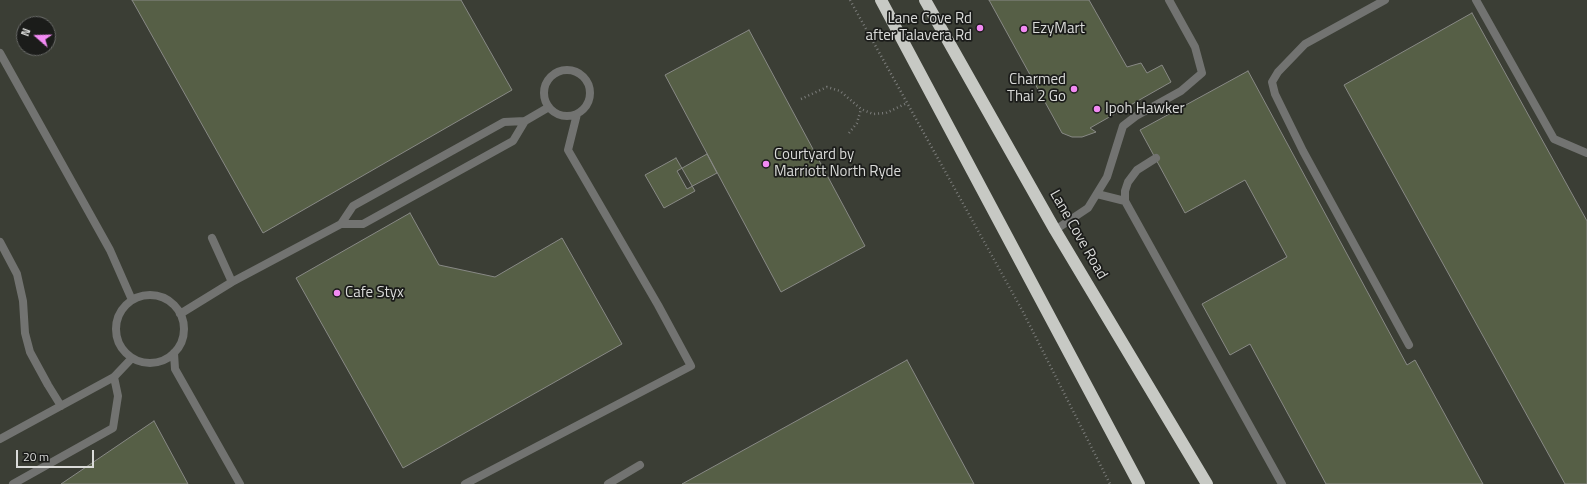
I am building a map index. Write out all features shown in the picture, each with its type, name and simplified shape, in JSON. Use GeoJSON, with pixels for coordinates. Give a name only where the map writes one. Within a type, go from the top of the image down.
{"type":"FeatureCollection","features":[{"type":"Feature","properties":{"kind":"highway"},"geometry":{"type":"LineString","coordinates":[[881,0],[1139,484]]}},
{"type":"Feature","properties":{"kind":"highway","name":"Lane Cove Road"},"geometry":{"type":"LineString","coordinates":[[925,0],[1055,230],[1207,484]]}},
{"type":"Feature","properties":{"kind":"street"},"geometry":{"type":"LineString","coordinates":[[1055,230],[1088,208],[1107,177],[1123,126],[1136,116],[1181,91],[1202,73],[1195,47],[1169,0]]}},
{"type":"Feature","properties":{"kind":"street"},"geometry":{"type":"LineString","coordinates":[[1385,0],[1305,44],[1278,72],[1272,82],[1275,94],[1303,151],[1409,345]]}},
{"type":"Feature","properties":{"kind":"street"},"geometry":{"type":"LineString","coordinates":[[1476,0],[1554,139],[1587,153]]}},
{"type":"Feature","properties":{"kind":"street"},"geometry":{"type":"LineString","coordinates":[[0,53],[110,250],[132,300]]}},
{"type":"Feature","properties":{"kind":"street"},"geometry":{"type":"LineString","coordinates":[[466,484],[691,366],[658,305],[568,150],[577,114],[588,103],[590,88],[583,76],[575,71],[561,70],[548,80],[544,95],[549,107],[555,112],[565,116],[577,114]]}},
{"type":"Feature","properties":{"kind":"street"},"geometry":{"type":"LineString","coordinates":[[341,224],[353,206],[360,202],[504,122],[525,121],[549,107]]}},
{"type":"Feature","properties":{"kind":"street"},"geometry":{"type":"LineString","coordinates":[[180,314],[232,282],[341,224],[363,224],[513,141],[525,121]]}},
{"type":"Feature","properties":{"kind":"street"},"geometry":{"type":"LineString","coordinates":[[1156,158],[1137,170],[1128,182],[1125,191],[1126,200],[1282,484]]}},
{"type":"Feature","properties":{"kind":"street"},"geometry":{"type":"LineString","coordinates":[[1097,194],[1126,200]]}},
{"type":"Feature","properties":{"kind":"street"},"geometry":{"type":"LineString","coordinates":[[212,238],[232,282]]}},
{"type":"Feature","properties":{"kind":"street"},"geometry":{"type":"LineString","coordinates":[[0,242],[17,274],[23,301],[25,333],[30,352],[61,406]]}},
{"type":"Feature","properties":{"kind":"street"},"geometry":{"type":"LineString","coordinates":[[154,295],[161,297],[172,304],[180,314],[184,325],[182,339],[174,353],[161,362],[147,363],[132,358],[121,348],[116,337],[118,317],[132,300],[142,296],[154,295]]}},
{"type":"Feature","properties":{"kind":"street"},"geometry":{"type":"LineString","coordinates":[[174,353],[175,369],[240,484]]}},
{"type":"Feature","properties":{"kind":"street"},"geometry":{"type":"LineString","coordinates":[[0,439],[114,377],[132,358]]}},
{"type":"Feature","properties":{"kind":"street"},"geometry":{"type":"LineString","coordinates":[[13,484],[113,428],[118,396],[114,377]]}},
{"type":"Feature","properties":{"kind":"street"},"geometry":{"type":"LineString","coordinates":[[608,484],[640,465]]}},
{"type":"Feature","properties":{"kind":"path"},"geometry":{"type":"LineString","coordinates":[[850,0],[1022,310],[1110,484]]}},
{"type":"Feature","properties":{"kind":"path"},"geometry":{"type":"LineString","coordinates":[[801,100],[827,87],[840,91],[861,109],[873,114],[886,113],[908,103]]}},
{"type":"Feature","properties":{"kind":"path"},"geometry":{"type":"LineString","coordinates":[[849,134],[857,123],[861,109]]}},
{"type":"Feature","properties":{"kind":"shaded area"},"geometry":{"type":"Polygon","coordinates":[[[0,0],[1587,0],[1587,484],[0,484],[0,0]]]}},
{"type":"Feature","properties":{"kind":"building"},"geometry":{"type":"Polygon","coordinates":[[[132,0],[461,0],[512,90],[263,233],[132,0]]]}},
{"type":"Feature","properties":{"kind":"building"},"geometry":{"type":"Polygon","coordinates":[[[989,0],[1089,0],[1127,67],[1141,63],[1147,73],[1162,65],[1171,82],[1090,128],[1096,132],[1082,137],[1072,137],[1062,133],[989,0]]]}},
{"type":"Feature","properties":{"kind":"building"},"geometry":{"type":"Polygon","coordinates":[[[1472,13],[1587,221],[1587,484],[1565,484],[1344,85],[1472,13]]]}},
{"type":"Feature","properties":{"kind":"building","name":"Courtyard by Marriott North Ryde"},"geometry":{"type":"Polygon","coordinates":[[[749,30],[865,246],[781,292],[665,75],[749,30]]]}},
{"type":"Feature","properties":{"kind":"building"},"geometry":{"type":"Polygon","coordinates":[[[1248,71],[1407,365],[1415,360],[1483,484],[1326,484],[1250,344],[1230,355],[1202,304],[1287,257],[1245,180],[1185,213],[1140,130],[1248,71]]]}},
{"type":"Feature","properties":{"kind":"building"},"geometry":{"type":"Polygon","coordinates":[[[707,154],[717,173],[687,189],[677,171],[707,154]]]}},
{"type":"Feature","properties":{"kind":"building"},"geometry":{"type":"Polygon","coordinates":[[[676,158],[695,191],[664,208],[645,175],[676,158]]]}},
{"type":"Feature","properties":{"kind":"building"},"geometry":{"type":"Polygon","coordinates":[[[410,213],[439,265],[495,277],[562,238],[622,344],[403,468],[296,278],[410,213]]]}},
{"type":"Feature","properties":{"kind":"building"},"geometry":{"type":"Polygon","coordinates":[[[907,360],[974,484],[682,484],[907,360]]]}},
{"type":"Feature","properties":{"kind":"building"},"geometry":{"type":"Polygon","coordinates":[[[154,421],[188,484],[61,484],[154,421]]]}},
{"type":"Feature","properties":{"kind":"place","name":"Lane Cove Rd after Talavera Rd"},"geometry":{"type":"Point","coordinates":[980,28]}},
{"type":"Feature","properties":{"kind":"place","name":"EzyMart"},"geometry":{"type":"Point","coordinates":[1024,29]}},
{"type":"Feature","properties":{"kind":"place","name":"Charmed Thai 2 Go"},"geometry":{"type":"Point","coordinates":[1074,89]}},
{"type":"Feature","properties":{"kind":"place","name":"Ipoh Hawker"},"geometry":{"type":"Point","coordinates":[1097,109]}},
{"type":"Feature","properties":{"kind":"place","name":"Courtyard by Marriott North Ryde"},"geometry":{"type":"Point","coordinates":[766,164]}},
{"type":"Feature","properties":{"kind":"place","name":"Cafe Styx"},"geometry":{"type":"Point","coordinates":[337,293]}}]}
